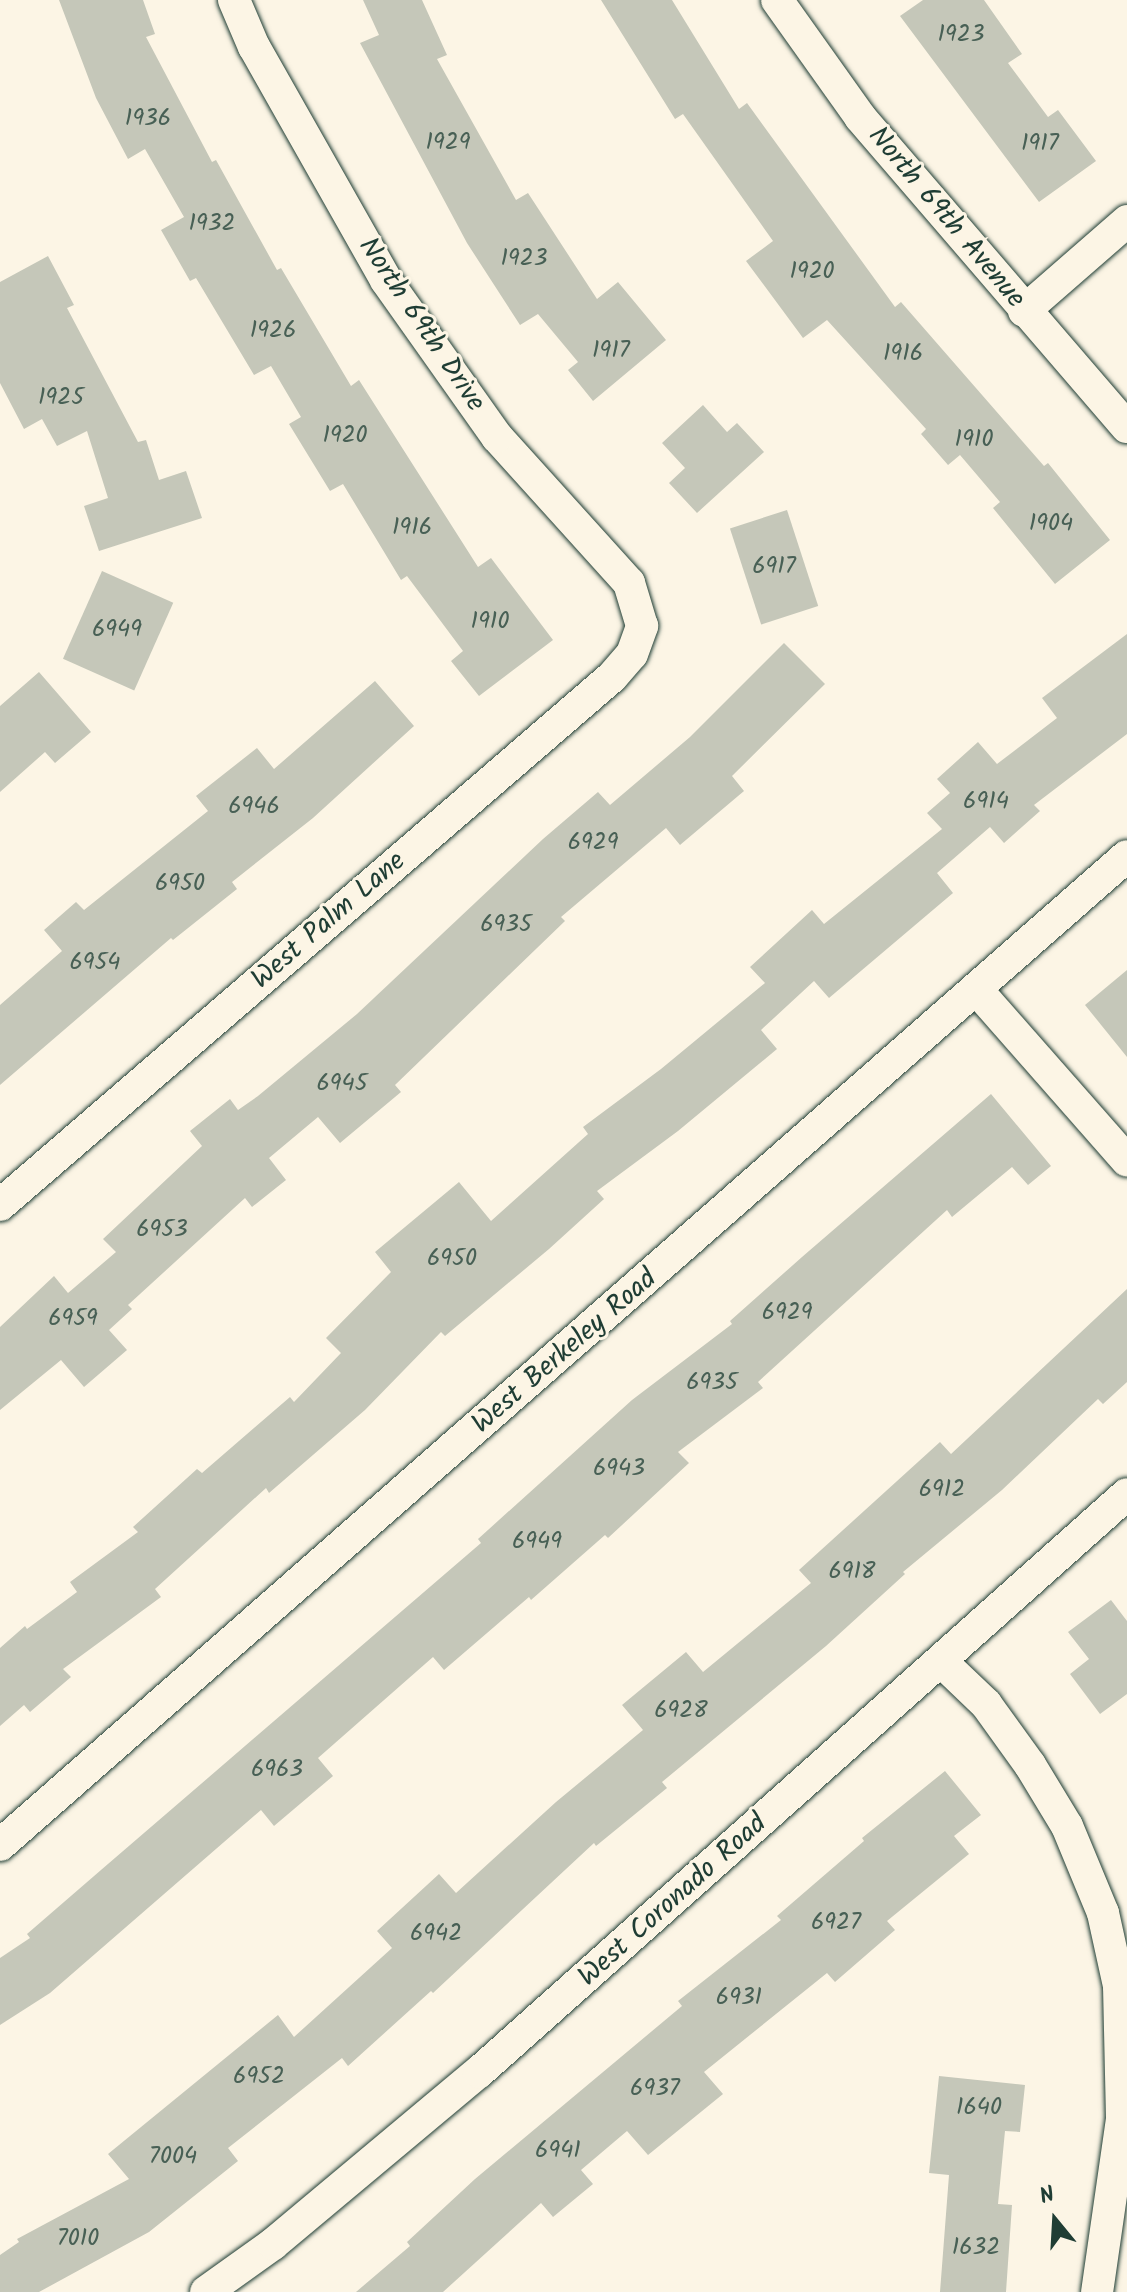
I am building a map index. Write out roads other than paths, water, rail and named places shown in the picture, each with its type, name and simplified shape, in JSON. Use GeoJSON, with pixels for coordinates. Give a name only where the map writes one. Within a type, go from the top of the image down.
{"type":"FeatureCollection","features":[{"type":"Feature","properties":{"kind":"street","name":"North 69th Drive"},"geometry":{"type":"LineString","coordinates":[[234,0],[254,47],[386,280],[497,437],[629,583],[642,626]]}},
{"type":"Feature","properties":{"kind":"street","name":"North 69th Avenue"},"geometry":{"type":"LineString","coordinates":[[777,0],[860,117],[1127,427]]}},
{"type":"Feature","properties":{"kind":"street"},"geometry":{"type":"LineString","coordinates":[[1024,311],[1127,221]]}},
{"type":"Feature","properties":{"kind":"street","name":"West Palm Lane"},"geometry":{"type":"LineString","coordinates":[[0,1205],[612,677],[632,654],[642,626]]}},
{"type":"Feature","properties":{"kind":"street","name":"West Berkeley Road"},"geometry":{"type":"LineString","coordinates":[[0,1845],[1127,856]]}},
{"type":"Feature","properties":{"kind":"street"},"geometry":{"type":"LineString","coordinates":[[977,990],[1127,1161]]}},
{"type":"Feature","properties":{"kind":"street","name":"West Coronado Road"},"geometry":{"type":"LineString","coordinates":[[206,2292],[273,2244],[479,2072],[1127,1494]]}},
{"type":"Feature","properties":{"kind":"street"},"geometry":{"type":"LineString","coordinates":[[942,1662],[986,1704],[1030,1765],[1067,1826],[1103,1913],[1119,1986],[1122,2119],[1097,2292]]}}]}
